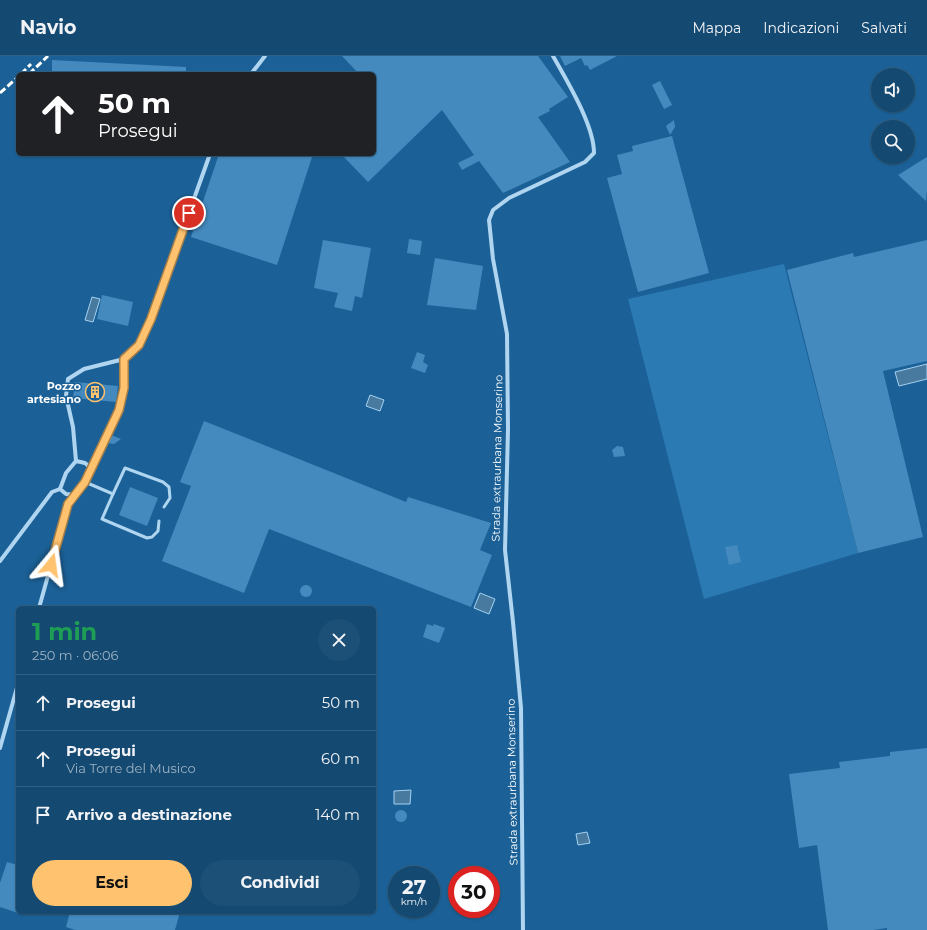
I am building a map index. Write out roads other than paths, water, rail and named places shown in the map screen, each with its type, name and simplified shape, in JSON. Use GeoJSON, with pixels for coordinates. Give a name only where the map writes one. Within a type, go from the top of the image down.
{"type":"FeatureCollection","features":[{"type":"Feature","properties":{"kind":"street"},"geometry":{"type":"LineString","coordinates":[[253,72],[265,56]]}},
{"type":"Feature","properties":{"kind":"street","name":"Strada extraurbana Monserino"},"geometry":{"type":"LineString","coordinates":[[522,930],[521,708],[513,622],[504,550],[508,429],[507,334],[493,259],[489,220],[493,210],[509,198],[585,162],[594,153],[594,145],[578,104],[554,56]]}},
{"type":"Feature","properties":{"kind":"street"},"geometry":{"type":"LineString","coordinates":[[0,561],[52,492],[60,489],[66,473],[76,461],[73,427],[66,396],[68,379],[84,369],[124,359],[139,345],[151,319],[209,156]]}},
{"type":"Feature","properties":{"kind":"street"},"geometry":{"type":"LineString","coordinates":[[40,606],[68,504],[74,494],[85,482],[119,410],[124,388],[124,359]]}},
{"type":"Feature","properties":{"kind":"street"},"geometry":{"type":"LineString","coordinates":[[76,461],[85,463],[91,468]]}},
{"type":"Feature","properties":{"kind":"street"},"geometry":{"type":"LineString","coordinates":[[60,489],[66,494],[74,494]]}},
{"type":"Feature","properties":{"kind":"street"},"geometry":{"type":"LineString","coordinates":[[0,748],[16,691]]}},
{"type":"Feature","properties":{"kind":"lane"},"geometry":{"type":"LineString","coordinates":[[159,521],[158,531],[152,537],[147,538],[102,519],[124,468],[163,482],[169,487],[170,498],[164,507]]}},
{"type":"Feature","properties":{"kind":"lane"},"geometry":{"type":"LineString","coordinates":[[85,482],[113,494]]}},
{"type":"Feature","properties":{"kind":"railway"},"geometry":{"type":"LineString","coordinates":[[31,72],[48,56]]}},
{"type":"Feature","properties":{"kind":"railway"},"geometry":{"type":"LineString","coordinates":[[23,72],[31,64]]}},
{"type":"Feature","properties":{"kind":"railway"},"geometry":{"type":"LineString","coordinates":[[0,93],[16,79]]}},
{"type":"Feature","properties":{"kind":"place","name":"Pozzo artesiano"},"geometry":{"type":"Point","coordinates":[95,392]}}]}
